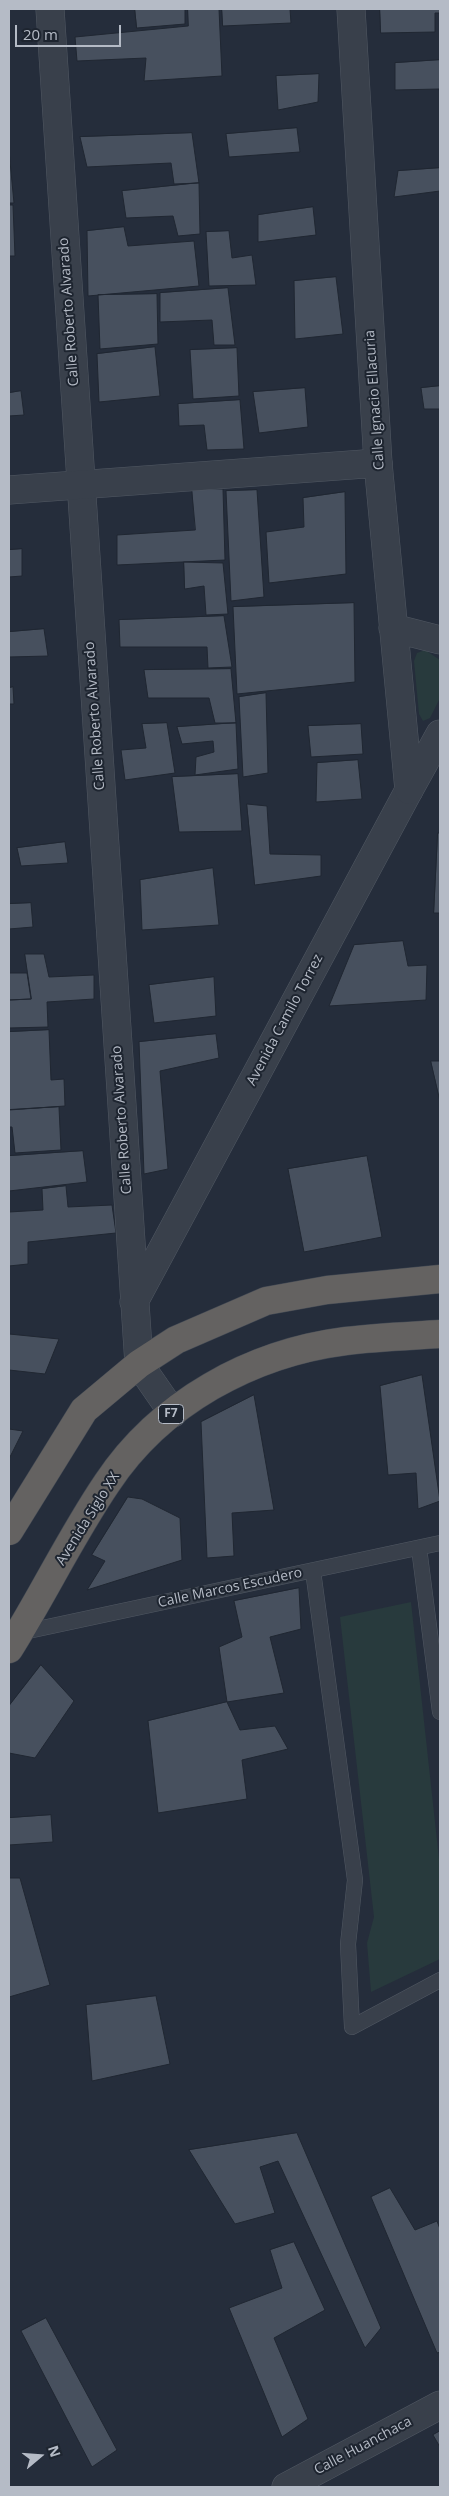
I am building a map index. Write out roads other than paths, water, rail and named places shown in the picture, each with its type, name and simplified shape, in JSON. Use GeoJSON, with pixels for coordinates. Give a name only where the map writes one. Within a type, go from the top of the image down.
{"type":"FeatureCollection","features":[{"type":"Feature","properties":{"kind":"highway"},"geometry":{"type":"LineString","coordinates":[[9,1531],[84,1410],[139,1364],[176,1340],[266,1301],[327,1290],[440,1279]]}},
{"type":"Feature","properties":{"kind":"highway","name":"Avenida Siglo XX"},"geometry":{"type":"LineString","coordinates":[[14,1641],[107,1482],[154,1427],[214,1382],[272,1357],[345,1341],[440,1334]]}},
{"type":"Feature","properties":{"kind":"street","name":"Calle Roberto Alvarado"},"geometry":{"type":"LineString","coordinates":[[50,9],[139,1364]]}},
{"type":"Feature","properties":{"kind":"street","name":"Calle Ignacio Ellacuria"},"geometry":{"type":"LineString","coordinates":[[351,9],[378,463],[409,790]]}},
{"type":"Feature","properties":{"kind":"street"},"geometry":{"type":"LineString","coordinates":[[9,490],[378,463]]}},
{"type":"Feature","properties":{"kind":"street"},"geometry":{"type":"LineString","coordinates":[[393,628],[440,640]]}},
{"type":"Feature","properties":{"kind":"street","name":"Avenida Camilo Torrez"},"geometry":{"type":"LineString","coordinates":[[134,1302],[409,790],[439,740]]}},
{"type":"Feature","properties":{"kind":"street"},"geometry":{"type":"LineString","coordinates":[[139,1364],[173,1413]]}},
{"type":"Feature","properties":{"kind":"street","name":"Calle Huanchaca"},"geometry":{"type":"LineString","coordinates":[[286,2487],[440,2405]]}},
{"type":"Feature","properties":{"kind":"lane","name":"Calle Marcos Escudero"},"geometry":{"type":"LineString","coordinates":[[14,1641],[440,1543]]}},
{"type":"Feature","properties":{"kind":"lane"},"geometry":{"type":"LineString","coordinates":[[419,1548],[440,1712]]}},
{"type":"Feature","properties":{"kind":"lane"},"geometry":{"type":"LineString","coordinates":[[312,1571],[354,1880],[348,1944],[352,2027],[440,1980]]}}]}
